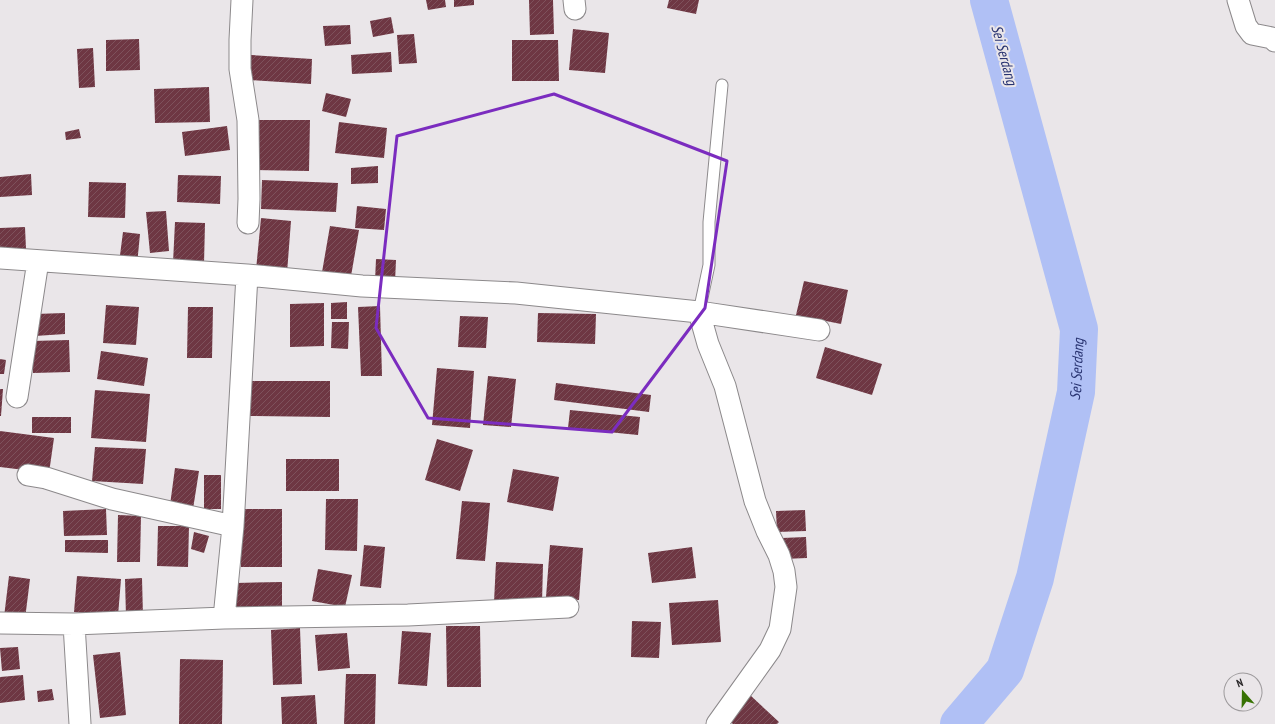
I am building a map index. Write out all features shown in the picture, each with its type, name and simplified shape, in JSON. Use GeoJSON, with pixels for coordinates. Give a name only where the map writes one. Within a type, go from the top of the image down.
{"type":"FeatureCollection","features":[{"type":"Feature","properties":{"kind":"street"},"geometry":{"type":"LineString","coordinates":[[242,0],[240,69],[248,120],[248,223]]}},
{"type":"Feature","properties":{"kind":"street"},"geometry":{"type":"LineString","coordinates":[[1238,0],[1246,26],[1252,34],[1272,38],[1275,41]]}},
{"type":"Feature","properties":{"kind":"street"},"geometry":{"type":"LineString","coordinates":[[0,258],[247,275],[362,286],[516,293],[699,312],[819,330]]}},
{"type":"Feature","properties":{"kind":"street"},"geometry":{"type":"LineString","coordinates":[[17,397],[38,261]]}},
{"type":"Feature","properties":{"kind":"street"},"geometry":{"type":"LineString","coordinates":[[224,618],[233,526],[247,275]]}},
{"type":"Feature","properties":{"kind":"street"},"geometry":{"type":"LineString","coordinates":[[699,312],[708,344],[725,386],[755,501],[767,531],[779,555],[784,571],[786,587],[780,629],[770,650],[717,724]]}},
{"type":"Feature","properties":{"kind":"street"},"geometry":{"type":"LineString","coordinates":[[28,475],[46,478],[112,499],[233,526]]}},
{"type":"Feature","properties":{"kind":"street"},"geometry":{"type":"LineString","coordinates":[[0,623],[74,624],[224,618],[408,615],[568,607]]}},
{"type":"Feature","properties":{"kind":"street"},"geometry":{"type":"LineString","coordinates":[[74,624],[80,724]]}},
{"type":"Feature","properties":{"kind":"lane"},"geometry":{"type":"LineString","coordinates":[[699,312],[709,265],[709,222],[722,84]]}},
{"type":"Feature","properties":{"kind":"highlighted area"},"geometry":{"type":"Polygon","coordinates":[[[554,94],[727,161],[705,308],[612,432],[428,418],[376,328],[397,136],[554,94]]]}},
{"type":"Feature","properties":{"kind":"building"},"geometry":{"type":"Polygon","coordinates":[[[426,0],[445,0],[446,7],[428,10],[426,0]]]}},
{"type":"Feature","properties":{"kind":"building"},"geometry":{"type":"Polygon","coordinates":[[[454,0],[474,0],[474,5],[454,7],[454,0]]]}},
{"type":"Feature","properties":{"kind":"building"},"geometry":{"type":"Polygon","coordinates":[[[529,0],[553,0],[554,34],[530,35],[529,0]]]}},
{"type":"Feature","properties":{"kind":"building"},"geometry":{"type":"Polygon","coordinates":[[[669,0],[699,0],[696,14],[667,8],[669,0]]]}},
{"type":"Feature","properties":{"kind":"building"},"geometry":{"type":"Polygon","coordinates":[[[391,17],[394,33],[373,37],[370,21],[391,17]]]}},
{"type":"Feature","properties":{"kind":"building"},"geometry":{"type":"Polygon","coordinates":[[[350,25],[351,44],[325,46],[323,26],[350,25]]]}},
{"type":"Feature","properties":{"kind":"building"},"geometry":{"type":"Polygon","coordinates":[[[573,29],[609,33],[605,73],[569,70],[573,29]]]}},
{"type":"Feature","properties":{"kind":"building"},"geometry":{"type":"Polygon","coordinates":[[[414,34],[417,63],[399,64],[397,35],[414,34]]]}},
{"type":"Feature","properties":{"kind":"building"},"geometry":{"type":"Polygon","coordinates":[[[139,39],[140,70],[106,71],[106,40],[139,39]]]}},
{"type":"Feature","properties":{"kind":"building"},"geometry":{"type":"Polygon","coordinates":[[[512,40],[558,40],[559,81],[512,81],[512,40]]]}},
{"type":"Feature","properties":{"kind":"building"},"geometry":{"type":"Polygon","coordinates":[[[93,48],[95,87],[79,88],[77,49],[93,48]]]}},
{"type":"Feature","properties":{"kind":"building"},"geometry":{"type":"Polygon","coordinates":[[[391,52],[392,72],[352,74],[351,55],[391,52]]]}},
{"type":"Feature","properties":{"kind":"building"},"geometry":{"type":"Polygon","coordinates":[[[251,55],[312,59],[311,84],[249,80],[251,55]]]}},
{"type":"Feature","properties":{"kind":"building"},"geometry":{"type":"Polygon","coordinates":[[[209,87],[210,122],[155,123],[154,89],[209,87]]]}},
{"type":"Feature","properties":{"kind":"building"},"geometry":{"type":"Polygon","coordinates":[[[326,93],[351,99],[346,117],[322,111],[326,93]]]}},
{"type":"Feature","properties":{"kind":"building"},"geometry":{"type":"Polygon","coordinates":[[[254,120],[310,120],[309,171],[253,170],[254,120]]]}},
{"type":"Feature","properties":{"kind":"building"},"geometry":{"type":"Polygon","coordinates":[[[339,122],[387,128],[384,158],[335,153],[339,122]]]}},
{"type":"Feature","properties":{"kind":"building"},"geometry":{"type":"Polygon","coordinates":[[[227,126],[230,150],[185,156],[182,132],[227,126]]]}},
{"type":"Feature","properties":{"kind":"building"},"geometry":{"type":"Polygon","coordinates":[[[79,129],[81,138],[66,140],[65,132],[79,129]]]}},
{"type":"Feature","properties":{"kind":"building"},"geometry":{"type":"Polygon","coordinates":[[[378,166],[378,183],[351,184],[351,168],[378,166]]]}},
{"type":"Feature","properties":{"kind":"building"},"geometry":{"type":"Polygon","coordinates":[[[31,174],[32,195],[0,197],[0,177],[31,174]]]}},
{"type":"Feature","properties":{"kind":"building"},"geometry":{"type":"Polygon","coordinates":[[[178,175],[221,176],[220,204],[177,202],[178,175]]]}},
{"type":"Feature","properties":{"kind":"building"},"geometry":{"type":"Polygon","coordinates":[[[262,180],[338,183],[336,212],[261,209],[262,180]]]}},
{"type":"Feature","properties":{"kind":"building"},"geometry":{"type":"Polygon","coordinates":[[[89,182],[126,183],[125,218],[88,217],[89,182]]]}},
{"type":"Feature","properties":{"kind":"building"},"geometry":{"type":"Polygon","coordinates":[[[357,206],[386,209],[384,230],[355,228],[357,206]]]}},
{"type":"Feature","properties":{"kind":"building"},"geometry":{"type":"Polygon","coordinates":[[[166,211],[169,251],[150,253],[146,212],[166,211]]]}},
{"type":"Feature","properties":{"kind":"building"},"geometry":{"type":"Polygon","coordinates":[[[261,218],[291,221],[287,273],[256,270],[261,218]]]}},
{"type":"Feature","properties":{"kind":"building"},"geometry":{"type":"Polygon","coordinates":[[[175,222],[205,223],[204,264],[173,263],[175,222]]]}},
{"type":"Feature","properties":{"kind":"building"},"geometry":{"type":"Polygon","coordinates":[[[330,226],[359,230],[350,282],[321,278],[330,226]]]}},
{"type":"Feature","properties":{"kind":"building"},"geometry":{"type":"Polygon","coordinates":[[[25,227],[26,249],[0,250],[0,228],[25,227]]]}},
{"type":"Feature","properties":{"kind":"building"},"geometry":{"type":"Polygon","coordinates":[[[123,232],[140,234],[137,265],[119,263],[123,232]]]}},
{"type":"Feature","properties":{"kind":"building"},"geometry":{"type":"Polygon","coordinates":[[[376,259],[396,260],[395,282],[375,281],[376,259]]]}},
{"type":"Feature","properties":{"kind":"building"},"geometry":{"type":"Polygon","coordinates":[[[804,281],[848,290],[841,324],[796,315],[804,281]]]}},
{"type":"Feature","properties":{"kind":"building"},"geometry":{"type":"Polygon","coordinates":[[[347,302],[347,319],[331,319],[331,303],[347,302]]]}},
{"type":"Feature","properties":{"kind":"building"},"geometry":{"type":"Polygon","coordinates":[[[324,303],[324,346],[290,347],[290,304],[324,303]]]}},
{"type":"Feature","properties":{"kind":"building"},"geometry":{"type":"Polygon","coordinates":[[[106,305],[139,307],[136,345],[103,343],[106,305]]]}},
{"type":"Feature","properties":{"kind":"building"},"geometry":{"type":"Polygon","coordinates":[[[380,306],[382,376],[361,376],[358,307],[380,306]]]}},
{"type":"Feature","properties":{"kind":"building"},"geometry":{"type":"Polygon","coordinates":[[[188,307],[213,307],[212,358],[187,358],[188,307]]]}},
{"type":"Feature","properties":{"kind":"building"},"geometry":{"type":"Polygon","coordinates":[[[65,313],[65,334],[35,336],[35,314],[65,313]]]}},
{"type":"Feature","properties":{"kind":"building"},"geometry":{"type":"Polygon","coordinates":[[[538,313],[596,314],[595,344],[537,342],[538,313]]]}},
{"type":"Feature","properties":{"kind":"building"},"geometry":{"type":"Polygon","coordinates":[[[460,316],[488,317],[486,348],[458,347],[460,316]]]}},
{"type":"Feature","properties":{"kind":"building"},"geometry":{"type":"Polygon","coordinates":[[[332,322],[349,322],[348,349],[331,348],[332,322]]]}},
{"type":"Feature","properties":{"kind":"building"},"geometry":{"type":"Polygon","coordinates":[[[69,340],[70,372],[33,373],[32,341],[69,340]]]}},
{"type":"Feature","properties":{"kind":"building"},"geometry":{"type":"Polygon","coordinates":[[[825,347],[882,364],[872,395],[816,378],[825,347]]]}},
{"type":"Feature","properties":{"kind":"building"},"geometry":{"type":"Polygon","coordinates":[[[101,351],[148,358],[144,386],[97,379],[101,351]]]}},
{"type":"Feature","properties":{"kind":"building"},"geometry":{"type":"Polygon","coordinates":[[[0,359],[6,360],[4,374],[0,374],[0,359]]]}},
{"type":"Feature","properties":{"kind":"building"},"geometry":{"type":"Polygon","coordinates":[[[437,368],[474,371],[470,428],[432,425],[437,368]]]}},
{"type":"Feature","properties":{"kind":"building"},"geometry":{"type":"Polygon","coordinates":[[[488,376],[516,379],[511,427],[483,425],[488,376]]]}},
{"type":"Feature","properties":{"kind":"building"},"geometry":{"type":"Polygon","coordinates":[[[250,381],[330,381],[330,417],[250,416],[250,381]]]}},
{"type":"Feature","properties":{"kind":"building"},"geometry":{"type":"Polygon","coordinates":[[[556,383],[651,395],[649,412],[554,400],[556,383]]]}},
{"type":"Feature","properties":{"kind":"building"},"geometry":{"type":"Polygon","coordinates":[[[0,389],[3,389],[1,416],[0,416],[0,389]]]}},
{"type":"Feature","properties":{"kind":"building"},"geometry":{"type":"Polygon","coordinates":[[[95,390],[150,394],[146,442],[91,438],[95,390]]]}},
{"type":"Feature","properties":{"kind":"building"},"geometry":{"type":"Polygon","coordinates":[[[570,410],[640,417],[638,435],[568,428],[570,410]]]}},
{"type":"Feature","properties":{"kind":"building"},"geometry":{"type":"Polygon","coordinates":[[[32,417],[71,417],[71,433],[32,433],[32,417]]]}},
{"type":"Feature","properties":{"kind":"building"},"geometry":{"type":"Polygon","coordinates":[[[0,431],[54,438],[49,473],[0,467],[0,431]]]}},
{"type":"Feature","properties":{"kind":"building"},"geometry":{"type":"Polygon","coordinates":[[[437,439],[473,450],[460,491],[425,480],[437,439]]]}},
{"type":"Feature","properties":{"kind":"building"},"geometry":{"type":"Polygon","coordinates":[[[95,447],[146,449],[143,484],[92,481],[95,447]]]}},
{"type":"Feature","properties":{"kind":"building"},"geometry":{"type":"Polygon","coordinates":[[[286,459],[339,459],[339,491],[286,491],[286,459]]]}},
{"type":"Feature","properties":{"kind":"building"},"geometry":{"type":"Polygon","coordinates":[[[175,468],[199,471],[193,509],[170,505],[175,468]]]}},
{"type":"Feature","properties":{"kind":"building"},"geometry":{"type":"Polygon","coordinates":[[[513,469],[559,477],[553,511],[507,502],[513,469]]]}},
{"type":"Feature","properties":{"kind":"building"},"geometry":{"type":"Polygon","coordinates":[[[204,475],[221,475],[221,509],[204,509],[204,475]]]}},
{"type":"Feature","properties":{"kind":"building"},"geometry":{"type":"Polygon","coordinates":[[[326,499],[358,499],[357,551],[325,550],[326,499]]]}},
{"type":"Feature","properties":{"kind":"building"},"geometry":{"type":"Polygon","coordinates":[[[462,501],[490,503],[485,561],[456,559],[462,501]]]}},
{"type":"Feature","properties":{"kind":"building"},"geometry":{"type":"Polygon","coordinates":[[[106,509],[107,535],[64,536],[63,511],[106,509]]]}},
{"type":"Feature","properties":{"kind":"building"},"geometry":{"type":"Polygon","coordinates":[[[241,509],[282,509],[282,567],[241,567],[241,509]]]}},
{"type":"Feature","properties":{"kind":"building"},"geometry":{"type":"Polygon","coordinates":[[[805,510],[806,531],[777,532],[776,511],[805,510]]]}},
{"type":"Feature","properties":{"kind":"building"},"geometry":{"type":"Polygon","coordinates":[[[118,515],[141,516],[140,562],[117,562],[118,515]]]}},
{"type":"Feature","properties":{"kind":"building"},"geometry":{"type":"Polygon","coordinates":[[[158,526],[189,526],[188,567],[157,566],[158,526]]]}},
{"type":"Feature","properties":{"kind":"building"},"geometry":{"type":"Polygon","coordinates":[[[194,532],[209,536],[204,553],[191,549],[194,532]]]}},
{"type":"Feature","properties":{"kind":"building"},"geometry":{"type":"Polygon","coordinates":[[[806,537],[807,558],[783,559],[782,538],[806,537]]]}},
{"type":"Feature","properties":{"kind":"building"},"geometry":{"type":"Polygon","coordinates":[[[65,540],[108,540],[108,553],[65,552],[65,540]]]}},
{"type":"Feature","properties":{"kind":"building"},"geometry":{"type":"Polygon","coordinates":[[[364,545],[385,547],[381,588],[360,586],[364,545]]]}},
{"type":"Feature","properties":{"kind":"building"},"geometry":{"type":"Polygon","coordinates":[[[550,545],[583,548],[579,600],[546,597],[550,545]]]}},
{"type":"Feature","properties":{"kind":"building"},"geometry":{"type":"Polygon","coordinates":[[[692,547],[696,578],[652,583],[648,553],[692,547]]]}},
{"type":"Feature","properties":{"kind":"building"},"geometry":{"type":"Polygon","coordinates":[[[496,562],[543,564],[542,603],[494,602],[496,562]]]}},
{"type":"Feature","properties":{"kind":"building"},"geometry":{"type":"Polygon","coordinates":[[[318,569],[352,575],[345,607],[312,601],[318,569]]]}},
{"type":"Feature","properties":{"kind":"building"},"geometry":{"type":"Polygon","coordinates":[[[9,576],[30,579],[25,619],[4,617],[9,576]]]}},
{"type":"Feature","properties":{"kind":"building"},"geometry":{"type":"Polygon","coordinates":[[[77,576],[121,579],[118,616],[74,612],[77,576]]]}},
{"type":"Feature","properties":{"kind":"building"},"geometry":{"type":"Polygon","coordinates":[[[142,578],[143,616],[126,617],[125,579],[142,578]]]}},
{"type":"Feature","properties":{"kind":"building"},"geometry":{"type":"Polygon","coordinates":[[[282,582],[282,609],[235,610],[235,583],[282,582]]]}},
{"type":"Feature","properties":{"kind":"building"},"geometry":{"type":"Polygon","coordinates":[[[718,600],[721,642],[672,645],[669,603],[718,600]]]}},
{"type":"Feature","properties":{"kind":"building"},"geometry":{"type":"Polygon","coordinates":[[[632,621],[661,622],[659,658],[631,657],[632,621]]]}},
{"type":"Feature","properties":{"kind":"building"},"geometry":{"type":"Polygon","coordinates":[[[446,626],[480,626],[481,687],[447,687],[446,626]]]}},
{"type":"Feature","properties":{"kind":"building"},"geometry":{"type":"Polygon","coordinates":[[[300,628],[302,684],[273,685],[271,630],[300,628]]]}},
{"type":"Feature","properties":{"kind":"building"},"geometry":{"type":"Polygon","coordinates":[[[402,631],[431,633],[427,686],[398,684],[402,631]]]}},
{"type":"Feature","properties":{"kind":"building"},"geometry":{"type":"Polygon","coordinates":[[[347,633],[350,668],[318,671],[315,635],[347,633]]]}},
{"type":"Feature","properties":{"kind":"building"},"geometry":{"type":"Polygon","coordinates":[[[18,647],[20,669],[2,671],[0,648],[18,647]]]}},
{"type":"Feature","properties":{"kind":"building"},"geometry":{"type":"Polygon","coordinates":[[[120,652],[126,715],[100,718],[93,655],[120,652]]]}},
{"type":"Feature","properties":{"kind":"building"},"geometry":{"type":"Polygon","coordinates":[[[180,659],[223,660],[222,724],[179,724],[180,659]]]}},
{"type":"Feature","properties":{"kind":"building"},"geometry":{"type":"Polygon","coordinates":[[[346,674],[376,674],[375,724],[344,724],[346,674]]]}},
{"type":"Feature","properties":{"kind":"building"},"geometry":{"type":"Polygon","coordinates":[[[23,675],[25,700],[0,703],[0,677],[23,675]]]}},
{"type":"Feature","properties":{"kind":"building"},"geometry":{"type":"Polygon","coordinates":[[[52,689],[54,700],[38,702],[37,691],[52,689]]]}},
{"type":"Feature","properties":{"kind":"building"},"geometry":{"type":"Polygon","coordinates":[[[315,695],[317,724],[282,724],[281,697],[315,695]]]}},
{"type":"Feature","properties":{"kind":"building"},"geometry":{"type":"Polygon","coordinates":[[[750,695],[779,722],[777,724],[733,724],[727,719],[750,695]]]}},
{"type":"Feature","properties":{"kind":"waterway","name":"Sei Serdang"},"geometry":{"type":"LineString","coordinates":[[959,724],[1005,670],[1035,578],[1076,392],[1079,329],[989,0]]}}]}
